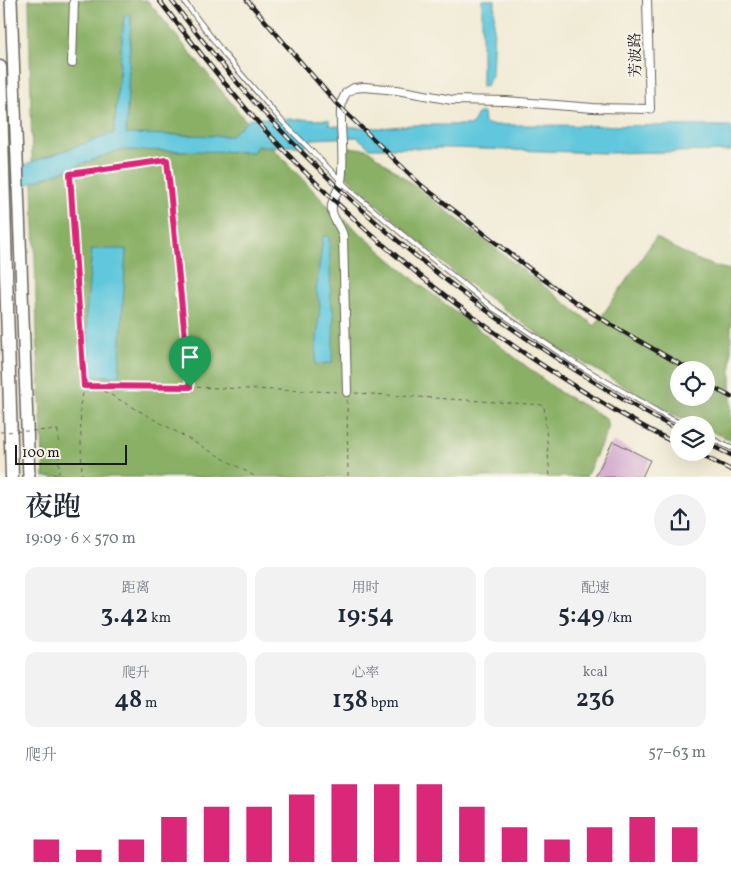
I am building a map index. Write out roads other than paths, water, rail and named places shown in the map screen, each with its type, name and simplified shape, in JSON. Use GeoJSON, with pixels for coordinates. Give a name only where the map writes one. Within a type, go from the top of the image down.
{"type":"FeatureCollection","features":[{"type":"Feature","properties":{"kind":"highway"},"geometry":{"type":"LineString","coordinates":[[0,67],[12,477]]}},
{"type":"Feature","properties":{"kind":"main road"},"geometry":{"type":"LineString","coordinates":[[11,0],[29,477]]}},
{"type":"Feature","properties":{"kind":"street"},"geometry":{"type":"LineString","coordinates":[[72,63],[74,0]]}},
{"type":"Feature","properties":{"kind":"street","name":"芳波路"},"geometry":{"type":"LineString","coordinates":[[341,181],[341,105],[343,97],[350,90],[359,88],[397,90],[447,100],[506,101],[593,108],[650,109],[647,0]]}},
{"type":"Feature","properties":{"kind":"street"},"geometry":{"type":"LineString","coordinates":[[341,181],[338,193],[332,204],[332,210],[342,229],[343,236],[347,392]]}},
{"type":"Feature","properties":{"kind":"lane"},"geometry":{"type":"LineString","coordinates":[[183,0],[225,55],[280,119],[341,181],[420,249],[493,308],[575,363],[670,418]]}},
{"type":"Feature","properties":{"kind":"lane"},"geometry":{"type":"LineString","coordinates":[[715,440],[731,448]]}},
{"type":"Feature","properties":{"kind":"water"},"geometry":{"type":"Polygon","coordinates":[[[482,0],[495,0],[492,75],[487,85],[482,87],[482,0]]]}},
{"type":"Feature","properties":{"kind":"water"},"geometry":{"type":"Polygon","coordinates":[[[131,15],[126,134],[230,136],[251,118],[329,120],[329,124],[333,126],[380,128],[412,125],[470,125],[473,124],[478,113],[483,113],[484,123],[491,125],[731,126],[731,151],[605,153],[449,148],[370,148],[357,137],[312,139],[306,146],[257,146],[253,152],[120,150],[33,182],[0,198],[0,177],[32,162],[114,133],[124,16],[131,15]]]}},
{"type":"Feature","properties":{"kind":"water"},"geometry":{"type":"Polygon","coordinates":[[[323,236],[329,236],[331,302],[334,315],[332,363],[315,364],[320,304],[316,291],[323,236]]]}},
{"type":"Feature","properties":{"kind":"water"},"geometry":{"type":"Polygon","coordinates":[[[92,249],[126,249],[119,377],[91,375],[86,316],[92,249]]]}},
{"type":"Feature","properties":{"kind":"railway"},"geometry":{"type":"LineString","coordinates":[[159,0],[223,82],[264,129],[328,195],[397,257],[469,314],[545,367],[610,408],[670,440]]}},
{"type":"Feature","properties":{"kind":"railway"},"geometry":{"type":"LineString","coordinates":[[171,0],[246,93],[305,156],[408,250],[444,279],[519,333],[617,396],[670,425]]}},
{"type":"Feature","properties":{"kind":"railway"},"geometry":{"type":"LineString","coordinates":[[247,0],[337,104],[421,185],[578,304],[674,361]]}},
{"type":"Feature","properties":{"kind":"railway"},"geometry":{"type":"LineString","coordinates":[[715,389],[731,397]]}},
{"type":"Feature","properties":{"kind":"railway"},"geometry":{"type":"LineString","coordinates":[[715,447],[731,455]]}},
{"type":"Feature","properties":{"kind":"railway"},"geometry":{"type":"LineString","coordinates":[[713,461],[731,470]]}}]}
